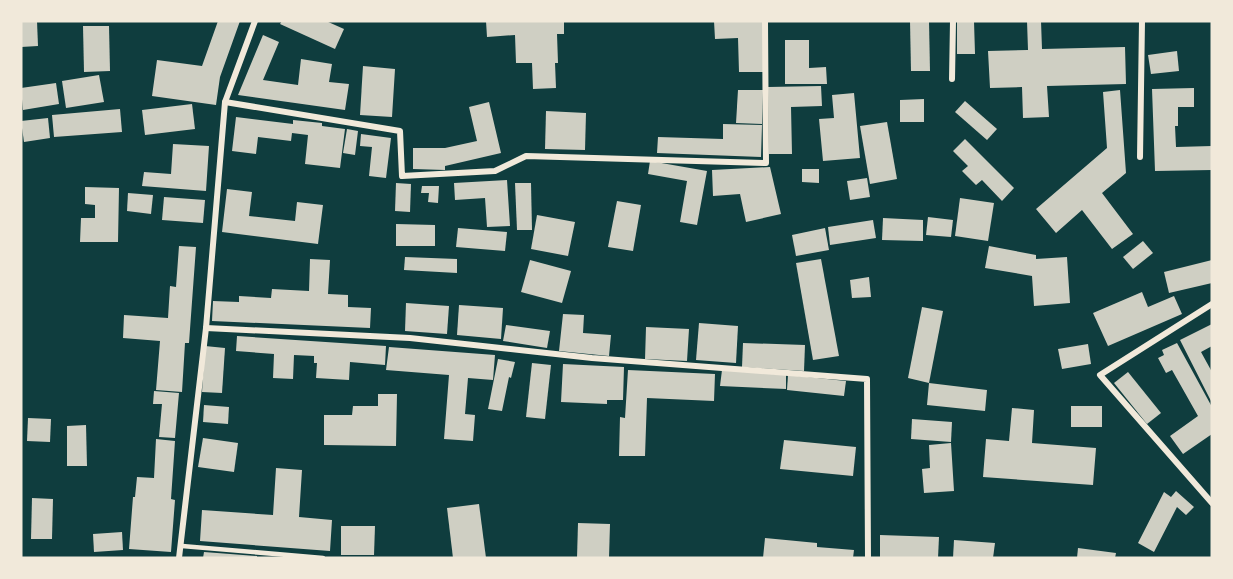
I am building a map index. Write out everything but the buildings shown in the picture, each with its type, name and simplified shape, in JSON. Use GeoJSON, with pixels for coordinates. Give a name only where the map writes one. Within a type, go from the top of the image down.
{"type":"FeatureCollection","features":[{"type":"Feature","properties":{"kind":"street"},"geometry":{"type":"LineString","coordinates":[[179,558],[206,328],[225,102],[255,21]]}},
{"type":"Feature","properties":{"kind":"street"},"geometry":{"type":"LineString","coordinates":[[225,102],[400,131],[402,176],[495,171],[526,156],[766,163],[765,21]]}},
{"type":"Feature","properties":{"kind":"street"},"geometry":{"type":"LineString","coordinates":[[952,79],[953,21]]}},
{"type":"Feature","properties":{"kind":"street"},"geometry":{"type":"LineString","coordinates":[[1140,157],[1142,21]]}},
{"type":"Feature","properties":{"kind":"street"},"geometry":{"type":"LineString","coordinates":[[1212,304],[1100,375],[1212,503]]}},
{"type":"Feature","properties":{"kind":"street"},"geometry":{"type":"LineString","coordinates":[[206,328],[410,338],[592,358],[867,379],[868,558]]}},
{"type":"Feature","properties":{"kind":"lane"},"geometry":{"type":"LineString","coordinates":[[182,546],[322,558]]}}]}
